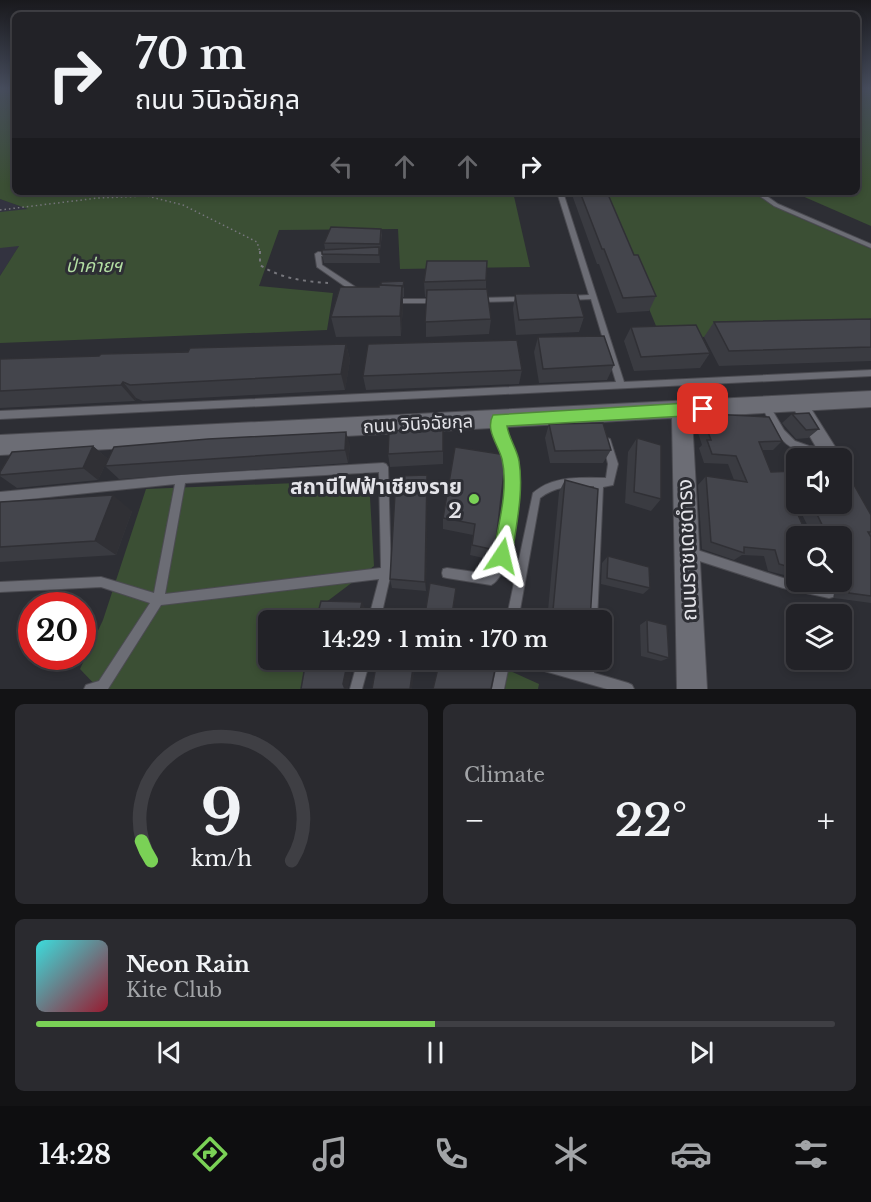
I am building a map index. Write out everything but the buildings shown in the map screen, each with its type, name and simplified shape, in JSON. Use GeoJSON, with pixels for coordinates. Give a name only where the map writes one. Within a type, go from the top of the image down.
{"type":"FeatureCollection","features":[{"type":"Feature","properties":{"kind":"street","name":"ถนน วินิจฉัยกุล"},"geometry":{"type":"LineString","coordinates":[[0,445],[498,420],[603,424],[682,410],[871,399]]}},
{"type":"Feature","properties":{"kind":"street"},"geometry":{"type":"LineString","coordinates":[[799,404],[824,448]]}},
{"type":"Feature","properties":{"kind":"street","name":"ถนนราชเดชดำรง"},"geometry":{"type":"LineString","coordinates":[[682,410],[692,689]]}},
{"type":"Feature","properties":{"kind":"lane"},"geometry":{"type":"LineString","coordinates":[[561,195],[621,384]]}},
{"type":"Feature","properties":{"kind":"lane"},"geometry":{"type":"LineString","coordinates":[[761,195],[776,205],[871,246]]}},
{"type":"Feature","properties":{"kind":"lane"},"geometry":{"type":"LineString","coordinates":[[341,254],[318,254],[319,266],[348,288],[366,295]]}},
{"type":"Feature","properties":{"kind":"lane"},"geometry":{"type":"LineString","coordinates":[[559,298],[593,297]]}},
{"type":"Feature","properties":{"kind":"lane"},"geometry":{"type":"LineString","coordinates":[[466,300],[536,298]]}},
{"type":"Feature","properties":{"kind":"lane"},"geometry":{"type":"LineString","coordinates":[[385,302],[443,300]]}},
{"type":"Feature","properties":{"kind":"lane"},"geometry":{"type":"LineString","coordinates":[[0,415],[871,373]]}},
{"type":"Feature","properties":{"kind":"lane"},"geometry":{"type":"LineString","coordinates":[[765,405],[785,438],[797,448]]}},
{"type":"Feature","properties":{"kind":"lane"},"geometry":{"type":"LineString","coordinates":[[447,573],[491,580],[499,571],[506,541],[513,483],[510,458],[501,438],[498,420]]}},
{"type":"Feature","properties":{"kind":"lane"},"geometry":{"type":"LineString","coordinates":[[514,610],[536,496],[544,487],[562,483],[609,482],[613,464],[603,424]]}},
{"type":"Feature","properties":{"kind":"lane"},"geometry":{"type":"LineString","coordinates":[[0,497],[182,479],[383,467],[386,573],[377,610]]}},
{"type":"Feature","properties":{"kind":"lane"},"geometry":{"type":"LineString","coordinates":[[98,688],[158,600],[182,479]]}},
{"type":"Feature","properties":{"kind":"lane"},"geometry":{"type":"LineString","coordinates":[[592,610],[599,482]]}},
{"type":"Feature","properties":{"kind":"lane"},"geometry":{"type":"LineString","coordinates":[[687,552],[783,583],[829,593]]}},
{"type":"Feature","properties":{"kind":"lane"},"geometry":{"type":"LineString","coordinates":[[0,587],[101,582],[158,600],[386,573]]}},
{"type":"Feature","properties":{"kind":"lane"},"geometry":{"type":"LineString","coordinates":[[356,689],[361,670]]}},
{"type":"Feature","properties":{"kind":"lane"},"geometry":{"type":"LineString","coordinates":[[498,689],[502,670]]}},
{"type":"Feature","properties":{"kind":"lane"},"geometry":{"type":"LineString","coordinates":[[561,670],[627,689]]}},
{"type":"Feature","properties":{"kind":"lane"},"geometry":{"type":"LineString","coordinates":[[588,670],[588,678]]}},
{"type":"Feature","properties":{"kind":"path"},"geometry":{"type":"LineString","coordinates":[[0,210],[115,196],[161,198],[183,205],[257,243],[261,255],[260,265],[270,272],[290,280],[329,283],[348,288]]}},
{"type":"Feature","properties":{"kind":"shaded area"},"geometry":{"type":"Polygon","coordinates":[[[0,199],[40,213],[0,276],[0,199]]]}},
{"type":"Feature","properties":{"kind":"green space","name":"ป่าค่ายฯ"},"geometry":{"type":"Polygon","coordinates":[[[0,120],[12,120],[12,195],[514,195],[530,267],[400,269],[398,229],[279,230],[259,286],[333,293],[327,330],[0,343],[0,276],[19,246],[0,248],[0,212],[28,209],[0,199],[0,120]]]}},
{"type":"Feature","properties":{"kind":"green space"},"geometry":{"type":"Polygon","coordinates":[[[860,120],[871,120],[871,226],[800,195],[860,195],[860,120]]]}},
{"type":"Feature","properties":{"kind":"green space"},"geometry":{"type":"Polygon","coordinates":[[[602,195],[756,195],[788,213],[871,249],[871,333],[661,338],[602,195]]]}},
{"type":"Feature","properties":{"kind":"green space"},"geometry":{"type":"Polygon","coordinates":[[[369,480],[374,566],[321,606],[320,610],[258,610],[258,670],[312,670],[309,689],[99,689],[81,670],[96,670],[96,635],[146,489],[369,480]]]}},
{"type":"Feature","properties":{"kind":"green space"},"geometry":{"type":"Polygon","coordinates":[[[508,670],[539,684],[538,689],[505,689],[508,670]]]}},
{"type":"Feature","properties":{"kind":"place","name":"สถานีไฟฟ้าเชียงราย 2"},"geometry":{"type":"Point","coordinates":[474,499]}},
{"type":"Feature","properties":{"kind":"route"},"geometry":{"type":"LineString","coordinates":[[502,556],[513,483],[510,458],[501,438],[498,420],[703,409]]}}]}
